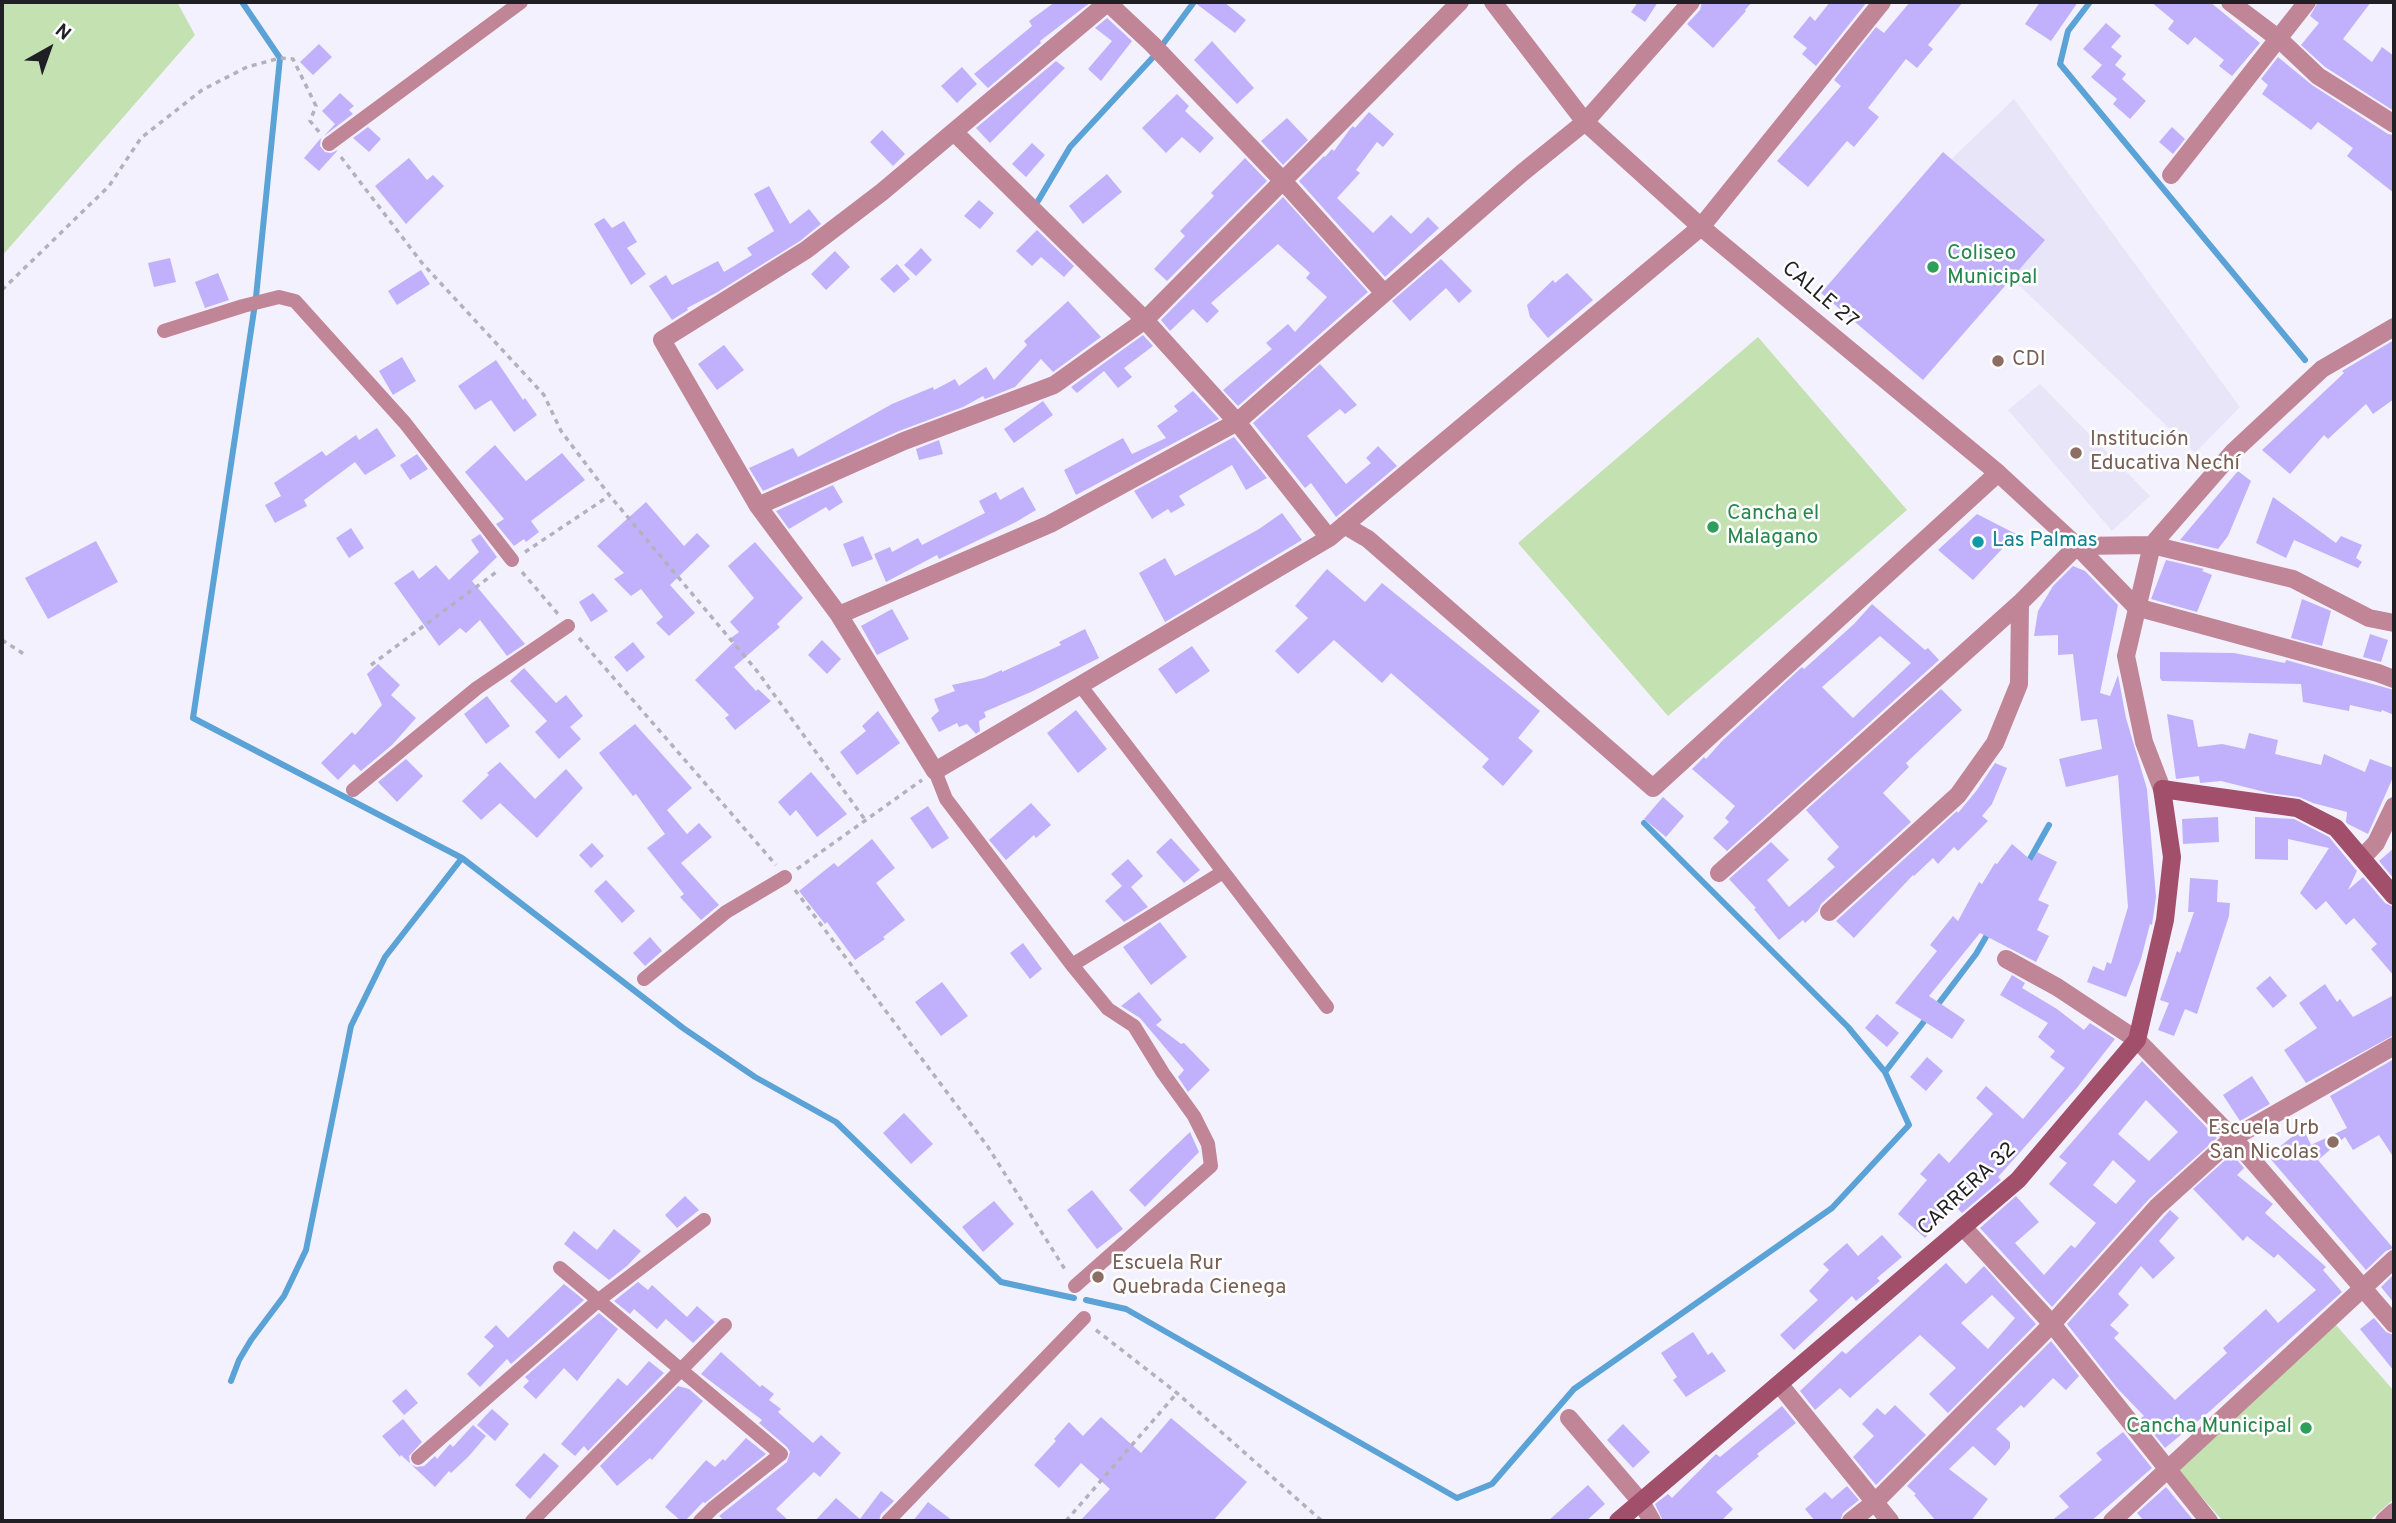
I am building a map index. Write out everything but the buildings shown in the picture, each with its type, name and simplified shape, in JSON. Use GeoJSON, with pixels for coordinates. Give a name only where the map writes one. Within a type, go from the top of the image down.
{"type":"FeatureCollection","features":[{"type":"Feature","properties":{"kind":"main road"},"geometry":{"type":"LineString","coordinates":[[2162,789],[2297,808],[2336,828],[2394,896]]}},
{"type":"Feature","properties":{"kind":"main road","name":"CARRERA 32"},"geometry":{"type":"LineString","coordinates":[[1618,1521],[2018,1180],[2137,1040],[2165,920],[2172,857],[2162,789]]}},
{"type":"Feature","properties":{"kind":"street"},"geometry":{"type":"LineString","coordinates":[[329,144],[521,2]]}},
{"type":"Feature","properties":{"kind":"street"},"geometry":{"type":"LineString","coordinates":[[1075,1286],[1211,1166],[1208,1144],[1194,1116],[1134,1026],[1108,1009],[946,799],[935,771],[839,615],[758,506],[662,340],[806,250],[882,192],[1108,2],[1284,182],[1384,293]]}},
{"type":"Feature","properties":{"kind":"street"},"geometry":{"type":"LineString","coordinates":[[758,506],[904,441],[1054,385],[1145,320],[1460,2]]}},
{"type":"Feature","properties":{"kind":"street","name":"CALLE 27"},"geometry":{"type":"LineString","coordinates":[[1493,2],[1585,122],[1700,226],[1998,473],[2136,607]]}},
{"type":"Feature","properties":{"kind":"street"},"geometry":{"type":"LineString","coordinates":[[839,615],[1050,524],[1237,422],[1522,173],[1585,122],[1691,2]]}},
{"type":"Feature","properties":{"kind":"street"},"geometry":{"type":"LineString","coordinates":[[935,771],[1329,538],[1700,226],[1882,2]]}},
{"type":"Feature","properties":{"kind":"street"},"geometry":{"type":"LineString","coordinates":[[2230,2],[2279,39],[2318,76],[2394,124]]}},
{"type":"Feature","properties":{"kind":"street"},"geometry":{"type":"LineString","coordinates":[[2171,175],[2307,2]]}},
{"type":"Feature","properties":{"kind":"street"},"geometry":{"type":"LineString","coordinates":[[954,132],[1145,320],[1237,422],[1329,538]]}},
{"type":"Feature","properties":{"kind":"street"},"geometry":{"type":"LineString","coordinates":[[164,331],[279,297],[295,302],[405,423],[512,561]]}},
{"type":"Feature","properties":{"kind":"street","name":"CARRERA 32"},"geometry":{"type":"LineString","coordinates":[[2162,789],[2144,742],[2126,656],[2152,545],[2234,451],[2322,369],[2394,327]]}},
{"type":"Feature","properties":{"kind":"street"},"geometry":{"type":"LineString","coordinates":[[1344,524],[1368,539],[1653,788],[1998,473]]}},
{"type":"Feature","properties":{"kind":"street"},"geometry":{"type":"LineString","coordinates":[[1719,873],[2021,603],[2077,547],[2152,545],[2293,579],[2369,618],[2394,623]]}},
{"type":"Feature","properties":{"kind":"street"},"geometry":{"type":"LineString","coordinates":[[1829,912],[1958,794],[1996,743],[2019,684],[2021,603]]}},
{"type":"Feature","properties":{"kind":"street"},"geometry":{"type":"LineString","coordinates":[[2136,607],[2378,673],[2394,680]]}},
{"type":"Feature","properties":{"kind":"street"},"geometry":{"type":"LineString","coordinates":[[354,790],[477,688],[568,626]]}},
{"type":"Feature","properties":{"kind":"street"},"geometry":{"type":"LineString","coordinates":[[1080,685],[1326,1007]]}},
{"type":"Feature","properties":{"kind":"street"},"geometry":{"type":"LineString","coordinates":[[2362,858],[2376,843],[2394,806]]}},
{"type":"Feature","properties":{"kind":"street"},"geometry":{"type":"LineString","coordinates":[[1072,965],[1223,872]]}},
{"type":"Feature","properties":{"kind":"street"},"geometry":{"type":"LineString","coordinates":[[644,979],[726,912],[785,877]]}},
{"type":"Feature","properties":{"kind":"street"},"geometry":{"type":"LineString","coordinates":[[2006,959],[2057,987],[2137,1040],[2233,1138],[2394,1324]]}},
{"type":"Feature","properties":{"kind":"street"},"geometry":{"type":"LineString","coordinates":[[1851,1521],[1876,1502],[2052,1324],[2157,1207],[2233,1138],[2394,1046]]}},
{"type":"Feature","properties":{"kind":"street"},"geometry":{"type":"LineString","coordinates":[[418,1458],[600,1299],[704,1220]]}},
{"type":"Feature","properties":{"kind":"street"},"geometry":{"type":"LineString","coordinates":[[1963,1227],[2052,1324],[2209,1521]]}},
{"type":"Feature","properties":{"kind":"street"},"geometry":{"type":"LineString","coordinates":[[2112,1521],[2394,1259]]}},
{"type":"Feature","properties":{"kind":"street"},"geometry":{"type":"LineString","coordinates":[[560,1268],[781,1454],[700,1521]]}},
{"type":"Feature","properties":{"kind":"street"},"geometry":{"type":"LineString","coordinates":[[888,1521],[1084,1318]]}},
{"type":"Feature","properties":{"kind":"street"},"geometry":{"type":"LineString","coordinates":[[532,1521],[725,1325]]}},
{"type":"Feature","properties":{"kind":"street"},"geometry":{"type":"LineString","coordinates":[[1780,1385],[1890,1521]]}},
{"type":"Feature","properties":{"kind":"street"},"geometry":{"type":"LineString","coordinates":[[1569,1418],[1641,1502],[1652,1521]]}},
{"type":"Feature","properties":{"kind":"street"},"geometry":{"type":"LineString","coordinates":[[2384,1521],[2394,1512]]}},
{"type":"Feature","properties":{"kind":"path"},"geometry":{"type":"LineString","coordinates":[[2,290],[109,186],[141,138],[202,89],[247,66],[280,58],[293,59],[316,106],[310,121],[362,183],[422,263],[544,396],[561,431],[610,496],[757,671],[866,821]]}},
{"type":"Feature","properties":{"kind":"path"},"geometry":{"type":"LineString","coordinates":[[371,665],[512,561],[610,496]]}},
{"type":"Feature","properties":{"kind":"path"},"geometry":{"type":"LineString","coordinates":[[512,561],[785,877],[988,1147],[1075,1286]]}},
{"type":"Feature","properties":{"kind":"path"},"geometry":{"type":"LineString","coordinates":[[2,640],[24,654]]}},
{"type":"Feature","properties":{"kind":"path"},"geometry":{"type":"LineString","coordinates":[[785,877],[935,771]]}},
{"type":"Feature","properties":{"kind":"path"},"geometry":{"type":"LineString","coordinates":[[1084,1318],[1103,1338],[1177,1393],[1322,1521]]}},
{"type":"Feature","properties":{"kind":"path"},"geometry":{"type":"LineString","coordinates":[[1066,1521],[1177,1393]]}},
{"type":"Feature","properties":{"kind":"shaded area"},"geometry":{"type":"Polygon","coordinates":[[[2014,99],[2240,407],[2195,453],[1919,190],[2014,99]]]}},
{"type":"Feature","properties":{"kind":"shaded area","name":"Institución Educativa Nechí"},"geometry":{"type":"Polygon","coordinates":[[[2040,384],[2150,496],[2112,531],[2008,410],[2040,384]]]}},
{"type":"Feature","properties":{"kind":"green space"},"geometry":{"type":"Polygon","coordinates":[[[2,2],[177,2],[195,35],[2,256],[2,2]]]}},
{"type":"Feature","properties":{"kind":"green space","name":"Cancha el Malagano"},"geometry":{"type":"Polygon","coordinates":[[[1758,337],[1907,510],[1668,716],[1518,543],[1758,337]]]}},
{"type":"Feature","properties":{"kind":"green space","name":"Cancha Municipal"},"geometry":{"type":"Polygon","coordinates":[[[2336,1325],[2394,1391],[2394,1499],[2369,1521],[2223,1521],[2174,1466],[2336,1325]]]}},
{"type":"Feature","properties":{"kind":"waterway"},"geometry":{"type":"LineString","coordinates":[[242,2],[280,58],[256,297],[193,718],[462,858],[683,1028],[755,1077],[836,1122],[1001,1282],[1074,1298]]}},
{"type":"Feature","properties":{"kind":"waterway"},"geometry":{"type":"LineString","coordinates":[[1163,44],[1194,2]]}},
{"type":"Feature","properties":{"kind":"waterway"},"geometry":{"type":"LineString","coordinates":[[2090,2],[2068,31],[2060,64],[2305,360]]}},
{"type":"Feature","properties":{"kind":"waterway"},"geometry":{"type":"LineString","coordinates":[[1038,201],[1070,147],[1156,54]]}},
{"type":"Feature","properties":{"kind":"waterway"},"geometry":{"type":"LineString","coordinates":[[1086,1300],[1126,1309],[1457,1498],[1492,1484],[1574,1389],[1832,1208],[1909,1125],[1885,1072],[1848,1027],[1644,823]]}},
{"type":"Feature","properties":{"kind":"waterway"},"geometry":{"type":"LineString","coordinates":[[2026,866],[2049,825]]}},
{"type":"Feature","properties":{"kind":"waterway"},"geometry":{"type":"LineString","coordinates":[[231,1381],[251,1340],[284,1296],[306,1250],[351,1026],[385,957],[462,858]]}},
{"type":"Feature","properties":{"kind":"waterway"},"geometry":{"type":"LineString","coordinates":[[1936,1007],[1976,954],[1990,930]]}},
{"type":"Feature","properties":{"kind":"waterway"},"geometry":{"type":"LineString","coordinates":[[1885,1072],[1929,1015]]}},
{"type":"Feature","properties":{"kind":"place","name":"Coliseo Municipal"},"geometry":{"type":"Point","coordinates":[1933,267]}},
{"type":"Feature","properties":{"kind":"place","name":"CDI"},"geometry":{"type":"Point","coordinates":[1998,361]}},
{"type":"Feature","properties":{"kind":"place","name":"Institución Educativa Nechí"},"geometry":{"type":"Point","coordinates":[2076,453]}},
{"type":"Feature","properties":{"kind":"place","name":"Cancha el Malagano"},"geometry":{"type":"Point","coordinates":[1713,527]}},
{"type":"Feature","properties":{"kind":"place","name":"Las Palmas"},"geometry":{"type":"Point","coordinates":[1978,542]}},
{"type":"Feature","properties":{"kind":"place","name":"Escuela Urb San Nicolas"},"geometry":{"type":"Point","coordinates":[2333,1142]}},
{"type":"Feature","properties":{"kind":"place","name":"Escuela Rur Quebrada Cienega"},"geometry":{"type":"Point","coordinates":[1098,1277]}},
{"type":"Feature","properties":{"kind":"place","name":"Cancha Municipal"},"geometry":{"type":"Point","coordinates":[2306,1428]}}]}
